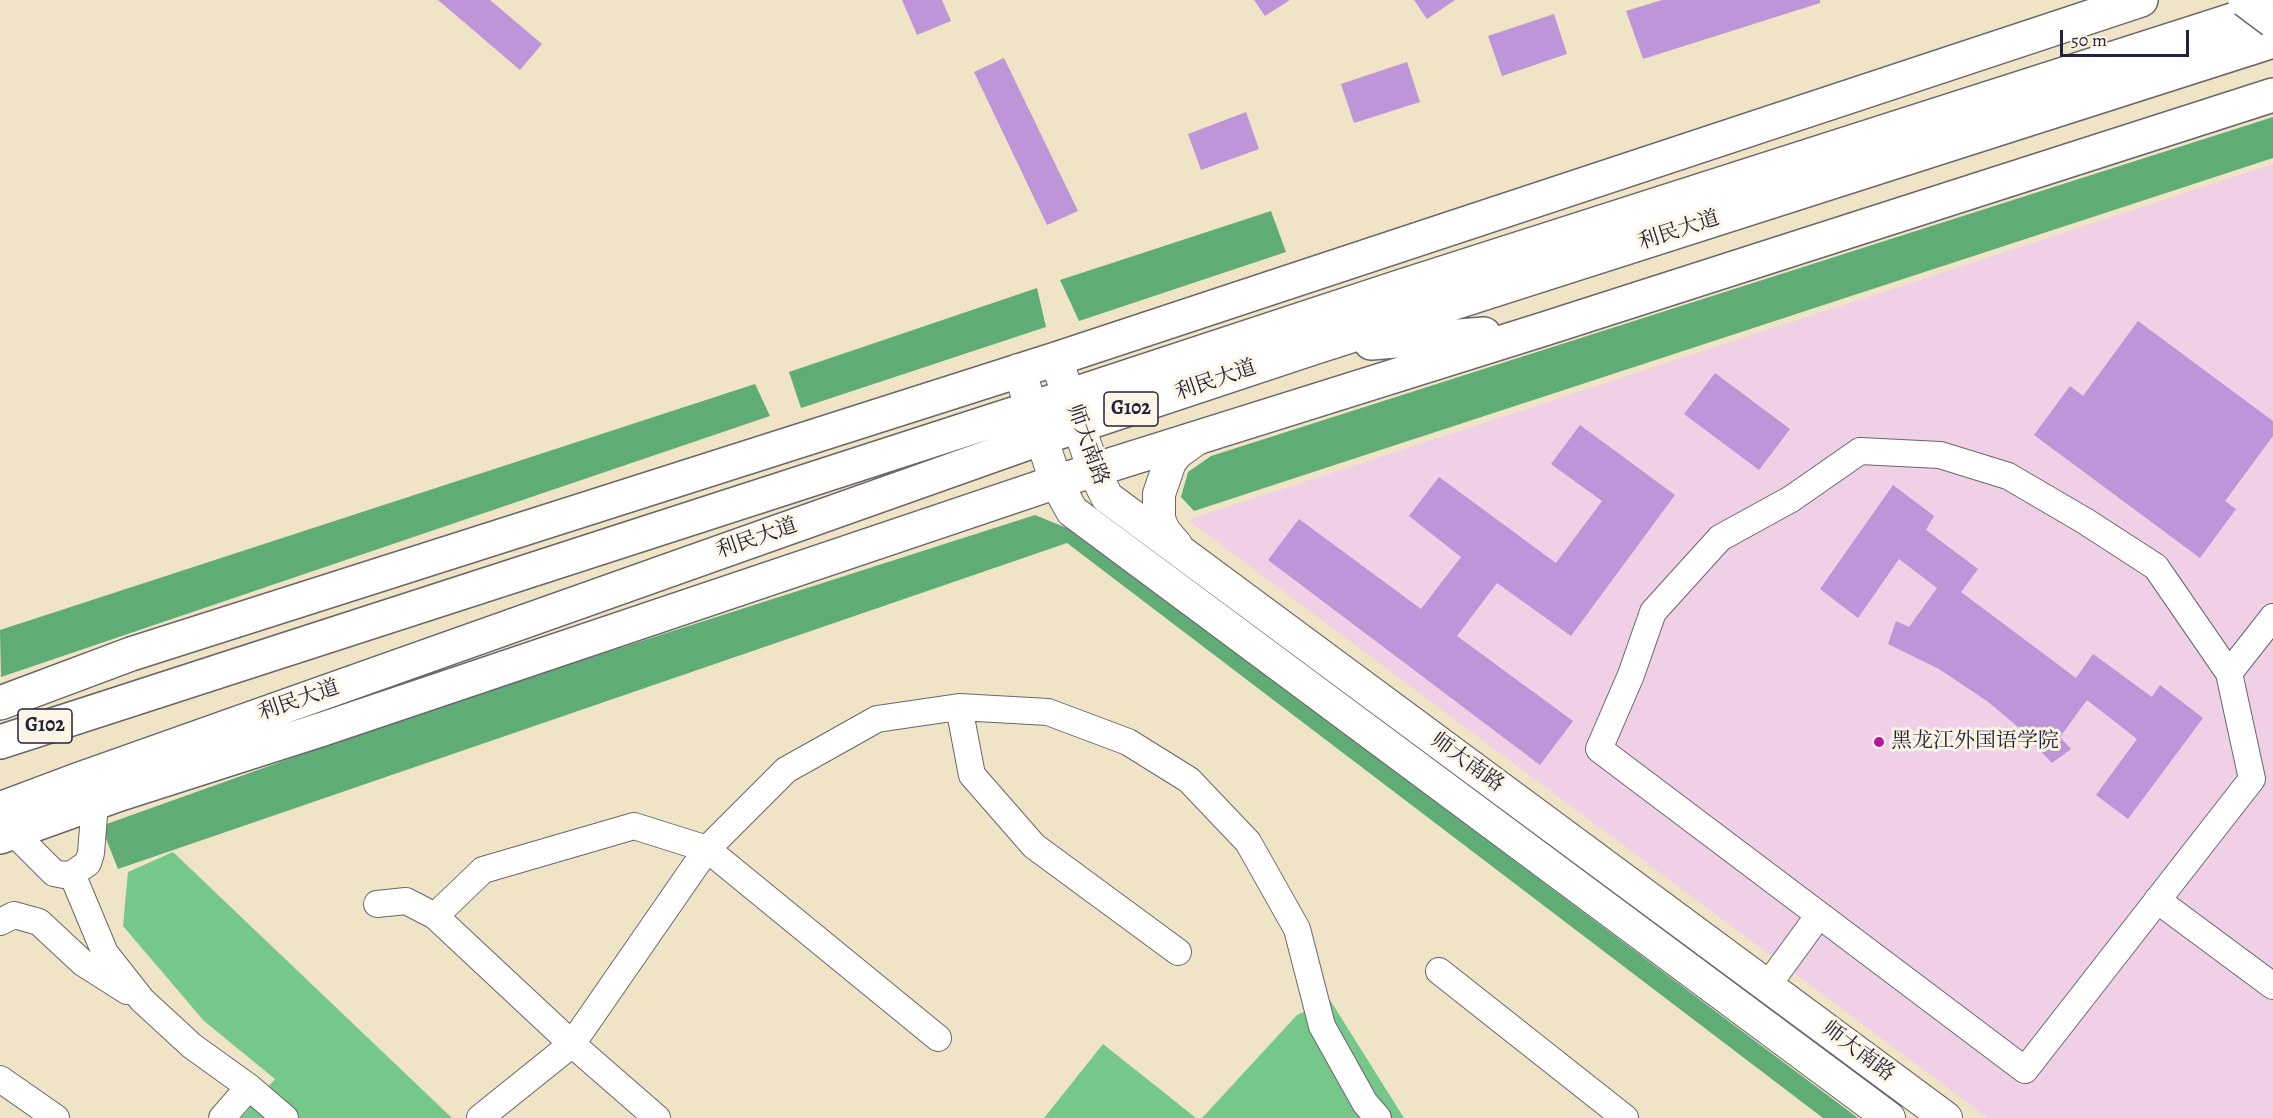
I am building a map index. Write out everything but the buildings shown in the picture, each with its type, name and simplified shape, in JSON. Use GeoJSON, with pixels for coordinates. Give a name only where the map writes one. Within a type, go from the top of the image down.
{"type":"FeatureCollection","features":[{"type":"Feature","properties":{"kind":"highway"},"geometry":{"type":"LineString","coordinates":[[0,703],[131,654],[1056,359],[2138,0]]}},
{"type":"Feature","properties":{"kind":"highway"},"geometry":{"type":"LineString","coordinates":[[2245,0],[2273,21]]}},
{"type":"Feature","properties":{"kind":"highway","name":"利民大道"},"geometry":{"type":"LineString","coordinates":[[4,826],[97,792],[1037,423],[1069,395],[2273,7]]}},
{"type":"Feature","properties":{"kind":"highway","name":"利民大道"},"geometry":{"type":"LineString","coordinates":[[0,742],[38,728],[1037,423],[1079,427],[1313,348],[2273,41]]}},
{"type":"Feature","properties":{"kind":"highway"},"geometry":{"type":"LineString","coordinates":[[97,792],[334,725],[1056,482],[1544,329],[2273,95]]}},
{"type":"Feature","properties":{"kind":"highway"},"geometry":{"type":"LineString","coordinates":[[1321,271],[1511,251]]}},
{"type":"Feature","properties":{"kind":"highway"},"geometry":{"type":"LineString","coordinates":[[1313,348],[1544,329]]}},
{"type":"Feature","properties":{"kind":"highway"},"geometry":{"type":"LineString","coordinates":[[90,713],[131,654]]}},
{"type":"Feature","properties":{"kind":"highway"},"geometry":{"type":"LineString","coordinates":[[0,723],[38,728]]}},
{"type":"Feature","properties":{"kind":"main road","name":"师大南路"},"geometry":{"type":"LineString","coordinates":[[1056,359],[1094,471],[1107,497],[1946,1118]]}},
{"type":"Feature","properties":{"kind":"main road","name":"师大南路"},"geometry":{"type":"LineString","coordinates":[[1019,370],[1056,482],[1072,511],[1889,1118]]}},
{"type":"Feature","properties":{"kind":"main road"},"geometry":{"type":"LineString","coordinates":[[1184,554],[1164,531],[1160,519],[1159,494],[1170,462],[1177,453],[1198,438]]}},
{"type":"Feature","properties":{"kind":"street"},"geometry":{"type":"LineString","coordinates":[[1860,451],[1940,455],[2008,477],[2085,521],[2156,567],[2229,673],[2252,779],[2157,900],[2025,1070],[1599,749],[1631,675],[1653,612],[1720,538],[1791,499],[1860,451]]}},
{"type":"Feature","properties":{"kind":"street"},"geometry":{"type":"LineString","coordinates":[[2229,673],[2273,617]]}},
{"type":"Feature","properties":{"kind":"street"},"geometry":{"type":"LineString","coordinates":[[959,707],[972,775],[1034,846],[1178,952]]}},
{"type":"Feature","properties":{"kind":"street"},"geometry":{"type":"LineString","coordinates":[[480,1118],[572,1044],[707,849],[786,770],[877,719],[959,707],[1048,712],[1128,742],[1189,780],[1248,842],[1297,929],[1322,1026],[1365,1103],[1378,1118]]}},
{"type":"Feature","properties":{"kind":"street"},"geometry":{"type":"LineString","coordinates":[[4,826],[54,873],[72,874],[88,863],[97,792]]}},
{"type":"Feature","properties":{"kind":"street"},"geometry":{"type":"LineString","coordinates":[[435,916],[483,870],[634,826],[707,849],[938,1038]]}},
{"type":"Feature","properties":{"kind":"street"},"geometry":{"type":"LineString","coordinates":[[72,874],[105,952],[142,1000],[192,1046],[249,1087],[285,1118]]}},
{"type":"Feature","properties":{"kind":"street"},"geometry":{"type":"LineString","coordinates":[[2157,900],[2273,986]]}},
{"type":"Feature","properties":{"kind":"street"},"geometry":{"type":"LineString","coordinates":[[377,904],[406,901],[435,916],[572,1044],[657,1118]]}},
{"type":"Feature","properties":{"kind":"street"},"geometry":{"type":"LineString","coordinates":[[0,922],[14,915],[39,922],[83,963],[142,1000]]}},
{"type":"Feature","properties":{"kind":"street"},"geometry":{"type":"LineString","coordinates":[[1768,985],[1819,915]]}},
{"type":"Feature","properties":{"kind":"street"},"geometry":{"type":"LineString","coordinates":[[1439,971],[1625,1118]]}},
{"type":"Feature","properties":{"kind":"street"},"geometry":{"type":"LineString","coordinates":[[0,1080],[56,1118]]}},
{"type":"Feature","properties":{"kind":"street"},"geometry":{"type":"LineString","coordinates":[[222,1118],[249,1087]]}},
{"type":"Feature","properties":{"kind":"shaded area","name":"黑龙江外国语学院"},"geometry":{"type":"Polygon","coordinates":[[[2273,164],[2273,1118],[1988,1118],[1188,520],[2273,164]]]}},
{"type":"Feature","properties":{"kind":"green space"},"geometry":{"type":"Polygon","coordinates":[[[2273,117],[2273,158],[1194,511],[1181,497],[1188,472],[1211,456],[2273,117]]]}},
{"type":"Feature","properties":{"kind":"green space"},"geometry":{"type":"Polygon","coordinates":[[[1271,211],[1286,252],[1079,321],[1060,280],[1271,211]]]}},
{"type":"Feature","properties":{"kind":"green space"},"geometry":{"type":"Polygon","coordinates":[[[1037,288],[1046,327],[801,408],[789,372],[1037,288]]]}},
{"type":"Feature","properties":{"kind":"green space"},"geometry":{"type":"Polygon","coordinates":[[[755,384],[770,416],[1,677],[0,630],[755,384]]]}},
{"type":"Feature","properties":{"kind":"green space"},"geometry":{"type":"Polygon","coordinates":[[[1035,515],[1074,531],[1858,1118],[1823,1118],[1067,543],[118,869],[101,826],[423,711],[1035,515]]]}},
{"type":"Feature","properties":{"kind":"green space"},"geometry":{"type":"Polygon","coordinates":[[[173,852],[452,1118],[241,1118],[275,1079],[204,1021],[123,926],[128,872],[173,852]]]}},
{"type":"Feature","properties":{"kind":"green space"},"geometry":{"type":"Polygon","coordinates":[[[1330,1000],[1404,1118],[1202,1118],[1297,1015],[1330,1000]]]}},
{"type":"Feature","properties":{"kind":"green space"},"geometry":{"type":"Polygon","coordinates":[[[1103,1044],[1196,1118],[1044,1118],[1103,1044]]]}},
{"type":"Feature","properties":{"kind":"place","name":"黑龙江外国语学院"},"geometry":{"type":"Point","coordinates":[1879,742]}}]}
